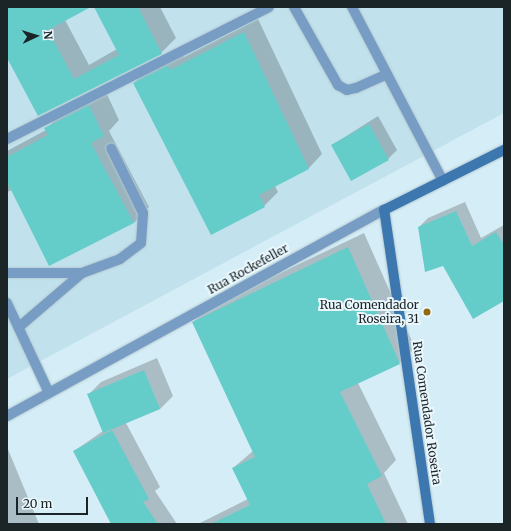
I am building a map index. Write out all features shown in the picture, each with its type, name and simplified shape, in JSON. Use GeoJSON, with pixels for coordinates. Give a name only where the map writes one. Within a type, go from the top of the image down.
{"type":"FeatureCollection","features":[{"type":"Feature","properties":{"kind":"main road","name":"Rua Rockefeller"},"geometry":{"type":"LineString","coordinates":[[384,210],[504,150]]}},
{"type":"Feature","properties":{"kind":"main road","name":"Rua Comendador Roseira"},"geometry":{"type":"LineString","coordinates":[[384,210],[430,524]]}},
{"type":"Feature","properties":{"kind":"street"},"geometry":{"type":"LineString","coordinates":[[7,139],[269,7]]}},
{"type":"Feature","properties":{"kind":"street"},"geometry":{"type":"LineString","coordinates":[[294,7],[338,85],[347,90],[356,88],[387,74]]}},
{"type":"Feature","properties":{"kind":"street"},"geometry":{"type":"LineString","coordinates":[[352,7],[443,181]]}},
{"type":"Feature","properties":{"kind":"street"},"geometry":{"type":"LineString","coordinates":[[7,273],[82,273],[120,260],[141,242],[143,214],[111,148]]}},
{"type":"Feature","properties":{"kind":"street","name":"Rua Rockefeller"},"geometry":{"type":"LineString","coordinates":[[7,416],[384,210]]}},
{"type":"Feature","properties":{"kind":"street"},"geometry":{"type":"LineString","coordinates":[[19,326],[82,273]]}},
{"type":"Feature","properties":{"kind":"street"},"geometry":{"type":"LineString","coordinates":[[7,303],[50,393]]}},
{"type":"Feature","properties":{"kind":"shaded area"},"geometry":{"type":"Polygon","coordinates":[[[7,7],[504,7],[504,113],[7,379],[7,7]]]}},
{"type":"Feature","properties":{"kind":"building"},"geometry":{"type":"Polygon","coordinates":[[[7,7],[91,7],[48,30],[74,79],[119,55],[94,7],[138,7],[162,54],[38,116],[7,58],[7,7]]]}},
{"type":"Feature","properties":{"kind":"building"},"geometry":{"type":"Polygon","coordinates":[[[244,32],[309,169],[259,195],[265,207],[211,235],[133,83],[168,65],[170,70],[244,32]]]}},
{"type":"Feature","properties":{"kind":"building"},"geometry":{"type":"Polygon","coordinates":[[[89,105],[104,136],[91,143],[134,223],[49,266],[7,182],[7,157],[48,135],[44,128],[89,105]]]}},
{"type":"Feature","properties":{"kind":"building"},"geometry":{"type":"Polygon","coordinates":[[[369,124],[389,160],[351,181],[331,145],[369,124]]]}},
{"type":"Feature","properties":{"kind":"building"},"geometry":{"type":"Polygon","coordinates":[[[456,211],[472,246],[496,232],[504,245],[504,301],[473,319],[443,266],[425,272],[418,227],[456,211]]]}},
{"type":"Feature","properties":{"kind":"building"},"geometry":{"type":"Polygon","coordinates":[[[348,247],[400,364],[340,392],[382,476],[367,484],[386,524],[211,524],[250,505],[232,468],[255,457],[192,322],[348,247]]]}},
{"type":"Feature","properties":{"kind":"building"},"geometry":{"type":"Polygon","coordinates":[[[144,370],[160,409],[103,433],[87,394],[144,370]]]}},
{"type":"Feature","properties":{"kind":"building"},"geometry":{"type":"Polygon","coordinates":[[[112,430],[149,499],[143,502],[158,524],[111,524],[73,451],[112,430]]]}},
{"type":"Feature","properties":{"kind":"place","name":"Rua Comendador Roseira, 31"},"geometry":{"type":"Point","coordinates":[427,312]}}]}
